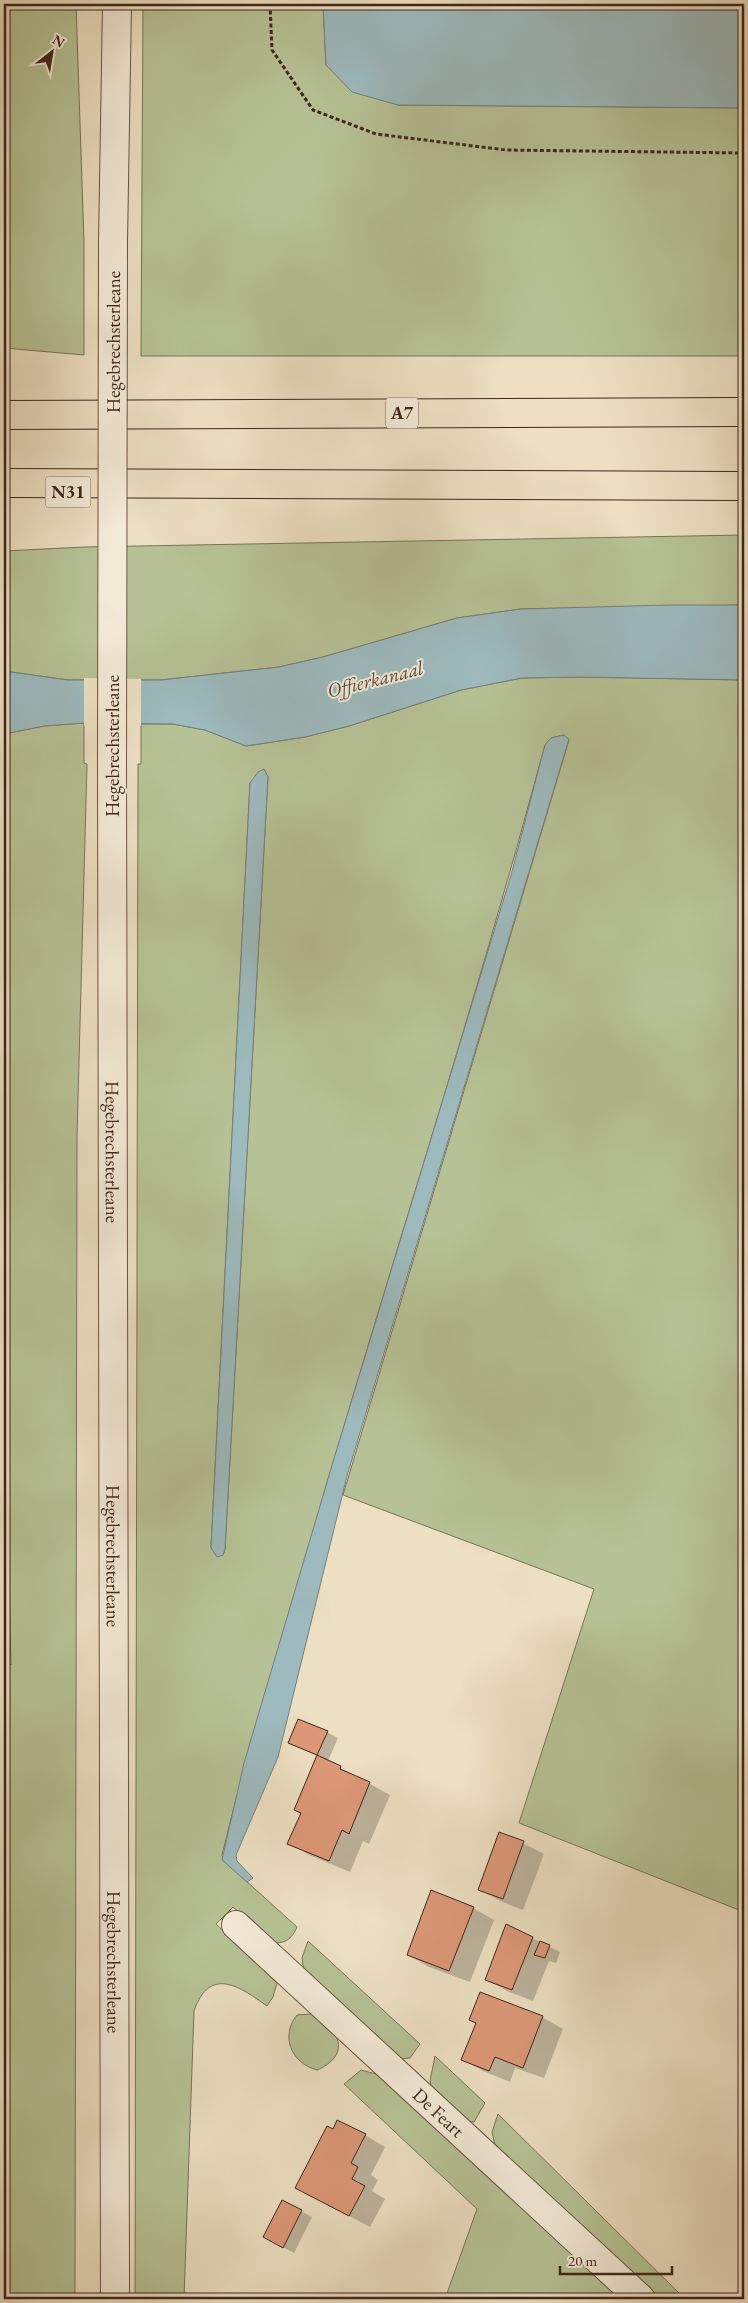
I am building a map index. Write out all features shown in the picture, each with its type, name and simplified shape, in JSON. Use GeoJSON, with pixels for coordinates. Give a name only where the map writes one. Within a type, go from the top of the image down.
{"type":"FeatureCollection","features":[{"type":"Feature","properties":{"kind":"highway","name":"A7"},"geometry":{"type":"LineString","coordinates":[[4,398],[59,415]]}},
{"type":"Feature","properties":{"kind":"highway","name":"A7"},"geometry":{"type":"LineString","coordinates":[[4,415],[744,412]]}},
{"type":"Feature","properties":{"kind":"highway"},"geometry":{"type":"LineString","coordinates":[[4,483],[744,486]]}},
{"type":"Feature","properties":{"kind":"highway","name":"N31"},"geometry":{"type":"LineString","coordinates":[[4,502],[132,483]]}},
{"type":"Feature","properties":{"kind":"street","name":"Hegebrechsterleane"},"geometry":{"type":"LineString","coordinates":[[116,2299],[112,764],[113,242],[117,4]]}},
{"type":"Feature","properties":{"kind":"street","name":"De Feart"},"geometry":{"type":"LineString","coordinates":[[236,1925],[641,2299]]}},
{"type":"Feature","properties":{"kind":"path"},"geometry":{"type":"LineString","coordinates":[[270,4],[272,50],[313,110],[376,134],[506,150],[744,153]]}},
{"type":"Feature","properties":{"kind":"green space"},"geometry":{"type":"Polygon","coordinates":[[[4,4],[76,4],[84,242],[84,355],[4,348],[4,4]]]}},
{"type":"Feature","properties":{"kind":"green space"},"geometry":{"type":"Polygon","coordinates":[[[143,4],[323,4],[326,65],[398,105],[744,108],[744,356],[141,356],[143,4]]]}},
{"type":"Feature","properties":{"kind":"green space"},"geometry":{"type":"Polygon","coordinates":[[[744,535],[744,605],[521,609],[457,618],[323,657],[279,667],[161,680],[68,680],[4,671],[4,551],[84,547],[744,535]]]}},
{"type":"Feature","properties":{"kind":"green space"},"geometry":{"type":"Polygon","coordinates":[[[580,677],[744,680],[744,1912],[519,1823],[594,1589],[343,1495],[569,740],[564,735],[551,738],[545,745],[458,1051],[272,1669],[222,1855],[223,1860],[297,1927],[288,1939],[274,1943],[233,1907],[216,1924],[277,1983],[273,1997],[267,2006],[236,1987],[217,1984],[208,1988],[194,2011],[184,2299],[135,2299],[138,764],[141,764],[141,724],[173,724],[205,730],[246,746],[305,737],[349,726],[461,690],[522,678],[580,677]],[[264,769],[250,783],[211,1547],[223,1555],[225,1549],[268,777],[264,769]]]}},
{"type":"Feature","properties":{"kind":"green space"},"geometry":{"type":"Polygon","coordinates":[[[84,723],[84,763],[87,764],[77,1136],[75,2299],[4,2299],[4,1658],[11,1665],[4,1367],[4,734],[44,726],[84,723]]]}},
{"type":"Feature","properties":{"kind":"green space"},"geometry":{"type":"Polygon","coordinates":[[[308,1941],[420,2044],[410,2058],[400,2059],[304,1972],[302,1958],[308,1941]]]}},
{"type":"Feature","properties":{"kind":"green space"},"geometry":{"type":"Polygon","coordinates":[[[311,2014],[336,2036],[338,2042],[335,2057],[327,2065],[317,2070],[308,2066],[295,2055],[289,2040],[289,2031],[297,2015],[311,2014]]]}},
{"type":"Feature","properties":{"kind":"green space"},"geometry":{"type":"Polygon","coordinates":[[[435,2056],[485,2103],[474,2122],[468,2122],[432,2090],[430,2081],[435,2056]]]}},
{"type":"Feature","properties":{"kind":"green space"},"geometry":{"type":"Polygon","coordinates":[[[361,2070],[376,2074],[622,2299],[445,2299],[477,2209],[344,2084],[361,2070]]]}},
{"type":"Feature","properties":{"kind":"green space"},"geometry":{"type":"Polygon","coordinates":[[[498,2114],[685,2299],[661,2299],[496,2149],[492,2132],[498,2114]]]}},
{"type":"Feature","properties":{"kind":"water"},"geometry":{"type":"Polygon","coordinates":[[[323,4],[744,4],[744,108],[398,105],[352,92],[326,65],[323,4]]]}},
{"type":"Feature","properties":{"kind":"water","name":"Offierkanaal"},"geometry":{"type":"Polygon","coordinates":[[[744,605],[744,680],[580,677],[522,678],[461,690],[349,726],[305,737],[246,746],[205,730],[173,724],[84,723],[44,726],[4,734],[4,671],[68,680],[161,680],[279,667],[323,657],[457,618],[521,609],[744,605]]]}},
{"type":"Feature","properties":{"kind":"water"},"geometry":{"type":"Polygon","coordinates":[[[564,735],[569,739],[347,1476],[278,1757],[236,1855],[237,1861],[253,1878],[247,1882],[222,1860],[244,1763],[511,875],[545,745],[551,738],[564,735]]]}},
{"type":"Feature","properties":{"kind":"water"},"geometry":{"type":"Polygon","coordinates":[[[264,769],[268,777],[225,1549],[223,1555],[217,1557],[211,1548],[250,783],[258,772],[264,769]]]}},
{"type":"Feature","properties":{"kind":"pier"},"geometry":{"type":"Polygon","coordinates":[[[84,678],[141,679],[141,726],[84,726],[84,678]]]}},
{"type":"Feature","properties":{"kind":"building"},"geometry":{"type":"Polygon","coordinates":[[[298,1719],[328,1731],[317,1755],[288,1743],[298,1719]]]}},
{"type":"Feature","properties":{"kind":"building"},"geometry":{"type":"Polygon","coordinates":[[[317,1755],[341,1766],[340,1769],[370,1782],[349,1834],[342,1830],[329,1861],[287,1844],[301,1813],[294,1810],[317,1755]]]}},
{"type":"Feature","properties":{"kind":"building"},"geometry":{"type":"Polygon","coordinates":[[[499,1832],[524,1841],[503,1899],[478,1890],[499,1832]]]}},
{"type":"Feature","properties":{"kind":"building"},"geometry":{"type":"Polygon","coordinates":[[[431,1890],[474,1907],[449,1971],[407,1955],[431,1890]]]}},
{"type":"Feature","properties":{"kind":"building"},"geometry":{"type":"Polygon","coordinates":[[[506,1924],[533,1937],[512,1990],[485,1980],[506,1924]]]}},
{"type":"Feature","properties":{"kind":"building"},"geometry":{"type":"Polygon","coordinates":[[[540,1941],[550,1945],[545,1958],[534,1955],[540,1941]]]}},
{"type":"Feature","properties":{"kind":"building"},"geometry":{"type":"Polygon","coordinates":[[[480,1992],[543,2016],[523,2068],[495,2057],[489,2071],[461,2060],[476,2023],[469,2020],[480,1992]]]}},
{"type":"Feature","properties":{"kind":"building"},"geometry":{"type":"Polygon","coordinates":[[[337,2120],[366,2134],[351,2163],[358,2167],[352,2179],[365,2186],[349,2216],[295,2188],[327,2126],[333,2129],[337,2120]]]}},
{"type":"Feature","properties":{"kind":"building"},"geometry":{"type":"Polygon","coordinates":[[[282,2200],[302,2210],[283,2248],[263,2237],[282,2200]]]}}]}
